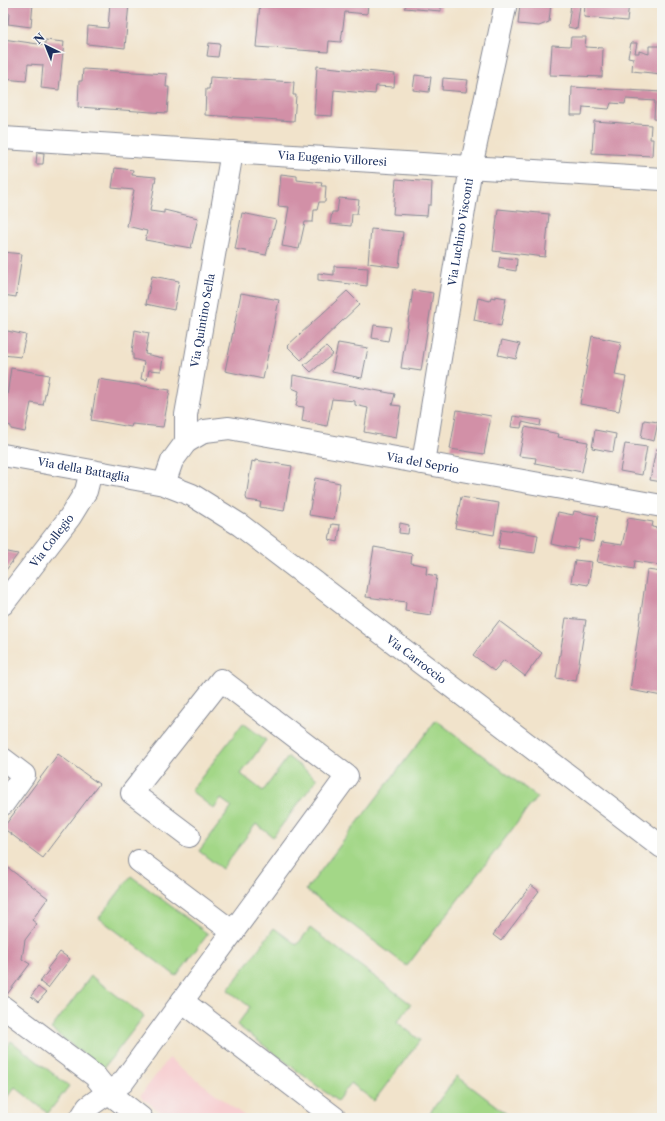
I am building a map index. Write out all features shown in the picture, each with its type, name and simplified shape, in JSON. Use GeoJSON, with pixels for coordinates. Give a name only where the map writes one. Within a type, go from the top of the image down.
{"type":"FeatureCollection","features":[{"type":"Feature","properties":{"kind":"street","name":"Via Luchino Visconti"},"geometry":{"type":"LineString","coordinates":[[424,463],[471,167],[506,3]]}},
{"type":"Feature","properties":{"kind":"street","name":"Via Eugenio Villoresi"},"geometry":{"type":"LineString","coordinates":[[3,138],[662,179]]}},
{"type":"Feature","properties":{"kind":"street","name":"Via Quintino Sella"},"geometry":{"type":"LineString","coordinates":[[186,442],[186,415],[232,152]]}},
{"type":"Feature","properties":{"kind":"street","name":"Via del Seprio"},"geometry":{"type":"LineString","coordinates":[[186,442],[205,431],[229,428],[662,506]]}},
{"type":"Feature","properties":{"kind":"street"},"geometry":{"type":"LineString","coordinates":[[164,484],[172,461],[186,442]]}},
{"type":"Feature","properties":{"kind":"street","name":"Via della Battaglia"},"geometry":{"type":"LineString","coordinates":[[3,455],[164,484]]}},
{"type":"Feature","properties":{"kind":"street","name":"Via Collegio"},"geometry":{"type":"LineString","coordinates":[[3,604],[70,517],[86,491],[91,471]]}},
{"type":"Feature","properties":{"kind":"street","name":"Via Carroccio"},"geometry":{"type":"LineString","coordinates":[[164,484],[192,495],[240,526],[662,846]]}},
{"type":"Feature","properties":{"kind":"street"},"geometry":{"type":"LineString","coordinates":[[81,1118],[88,1107],[123,1082],[347,776],[221,680],[132,793],[190,836]]}},
{"type":"Feature","properties":{"kind":"street"},"geometry":{"type":"LineString","coordinates":[[3,759],[24,775],[3,804]]}},
{"type":"Feature","properties":{"kind":"street"},"geometry":{"type":"LineString","coordinates":[[139,861],[233,932]]}},
{"type":"Feature","properties":{"kind":"street"},"geometry":{"type":"LineString","coordinates":[[182,1001],[335,1118]]}},
{"type":"Feature","properties":{"kind":"street"},"geometry":{"type":"LineString","coordinates":[[3,1007],[95,1076],[108,1092],[142,1118]]}},
{"type":"Feature","properties":{"kind":"shaded area"},"geometry":{"type":"Polygon","coordinates":[[[169,1058],[247,1118],[168,1118],[140,1096],[169,1058]]]}},
{"type":"Feature","properties":{"kind":"green space"},"geometry":{"type":"Polygon","coordinates":[[[436,720],[537,797],[407,966],[306,890],[436,720]]]}},
{"type":"Feature","properties":{"kind":"green space"},"geometry":{"type":"Polygon","coordinates":[[[243,723],[266,740],[241,774],[263,791],[288,757],[317,779],[273,837],[256,824],[222,869],[199,851],[232,807],[221,799],[214,809],[191,791],[243,723]]]}},
{"type":"Feature","properties":{"kind":"green space"},"geometry":{"type":"Polygon","coordinates":[[[131,876],[208,934],[176,976],[99,918],[131,876]]]}},
{"type":"Feature","properties":{"kind":"green space"},"geometry":{"type":"Polygon","coordinates":[[[274,928],[297,945],[310,928],[411,1004],[397,1022],[420,1040],[374,1101],[351,1083],[337,1101],[237,1025],[250,1007],[228,990],[274,928]]]}},
{"type":"Feature","properties":{"kind":"green space"},"geometry":{"type":"Polygon","coordinates":[[[91,976],[144,1016],[103,1069],[51,1029],[91,976]]]}},
{"type":"Feature","properties":{"kind":"green space"},"geometry":{"type":"Polygon","coordinates":[[[11,1041],[69,1086],[48,1113],[15,1087],[3,1102],[3,1051],[11,1041]]]}},
{"type":"Feature","properties":{"kind":"green space"},"geometry":{"type":"Polygon","coordinates":[[[457,1076],[512,1118],[426,1118],[457,1076]]]}},
{"type":"Feature","properties":{"kind":"building"},"geometry":{"type":"Polygon","coordinates":[[[3,3],[33,3],[31,27],[8,24],[9,13],[3,13],[3,3]]]}},
{"type":"Feature","properties":{"kind":"building"},"geometry":{"type":"Polygon","coordinates":[[[110,3],[129,3],[125,48],[87,44],[88,26],[108,28],[110,3]]]}},
{"type":"Feature","properties":{"kind":"building"},"geometry":{"type":"Polygon","coordinates":[[[260,3],[368,3],[367,14],[345,12],[341,42],[329,41],[328,52],[256,47],[260,3]]]}},
{"type":"Feature","properties":{"kind":"building"},"geometry":{"type":"Polygon","coordinates":[[[408,3],[441,3],[441,11],[404,8],[408,3]]]}},
{"type":"Feature","properties":{"kind":"building"},"geometry":{"type":"Polygon","coordinates":[[[520,3],[551,3],[549,22],[539,26],[518,24],[520,3]]]}},
{"type":"Feature","properties":{"kind":"building"},"geometry":{"type":"Polygon","coordinates":[[[585,3],[629,3],[627,21],[584,17],[585,3]]]}},
{"type":"Feature","properties":{"kind":"building"},"geometry":{"type":"Polygon","coordinates":[[[571,4],[580,5],[577,29],[568,27],[571,4]]]}},
{"type":"Feature","properties":{"kind":"building"},"geometry":{"type":"Polygon","coordinates":[[[571,37],[586,37],[585,47],[603,48],[602,77],[550,75],[552,45],[570,46],[571,37]]]}},
{"type":"Feature","properties":{"kind":"building"},"geometry":{"type":"Polygon","coordinates":[[[3,39],[45,45],[45,40],[64,42],[59,90],[41,88],[43,65],[28,64],[26,81],[3,79],[3,39]]]}},
{"type":"Feature","properties":{"kind":"building"},"geometry":{"type":"Polygon","coordinates":[[[209,43],[220,44],[218,57],[207,56],[209,43]]]}},
{"type":"Feature","properties":{"kind":"building"},"geometry":{"type":"Polygon","coordinates":[[[631,43],[637,43],[635,53],[639,53],[639,51],[649,54],[649,46],[662,46],[662,74],[632,71],[633,58],[628,57],[631,43]]]}},
{"type":"Feature","properties":{"kind":"building"},"geometry":{"type":"Polygon","coordinates":[[[317,66],[395,74],[394,87],[376,86],[375,94],[334,90],[332,116],[314,115],[317,66]]]}},
{"type":"Feature","properties":{"kind":"building"},"geometry":{"type":"Polygon","coordinates":[[[83,69],[167,74],[166,87],[169,87],[167,113],[78,107],[79,81],[82,81],[83,69]]]}},
{"type":"Feature","properties":{"kind":"building"},"geometry":{"type":"Polygon","coordinates":[[[415,75],[431,77],[429,92],[413,90],[415,75]]]}},
{"type":"Feature","properties":{"kind":"building"},"geometry":{"type":"Polygon","coordinates":[[[210,77],[294,82],[293,95],[296,95],[294,121],[205,115],[206,89],[209,89],[210,77]]]}},
{"type":"Feature","properties":{"kind":"building"},"geometry":{"type":"Polygon","coordinates":[[[443,78],[468,80],[466,92],[442,90],[443,78]]]}},
{"type":"Feature","properties":{"kind":"building"},"geometry":{"type":"Polygon","coordinates":[[[572,87],[662,92],[661,120],[654,119],[655,101],[626,99],[625,104],[611,103],[609,109],[583,107],[582,115],[571,115],[572,87]]]}},
{"type":"Feature","properties":{"kind":"building"},"geometry":{"type":"Polygon","coordinates":[[[594,121],[651,125],[650,139],[653,139],[652,156],[592,153],[594,121]]]}},
{"type":"Feature","properties":{"kind":"building"},"geometry":{"type":"Polygon","coordinates":[[[37,152],[44,153],[43,164],[36,164],[37,152]]]}},
{"type":"Feature","properties":{"kind":"building"},"geometry":{"type":"Polygon","coordinates":[[[115,168],[133,170],[132,175],[156,177],[150,211],[164,213],[164,210],[198,218],[191,248],[145,240],[147,231],[127,226],[134,190],[112,188],[115,168]]]}},
{"type":"Feature","properties":{"kind":"building"},"geometry":{"type":"Polygon","coordinates":[[[281,174],[297,176],[297,180],[322,183],[321,186],[326,186],[325,202],[319,202],[317,210],[314,210],[313,222],[305,222],[299,249],[282,246],[289,207],[278,206],[281,174]]]}},
{"type":"Feature","properties":{"kind":"building"},"geometry":{"type":"Polygon","coordinates":[[[396,179],[432,182],[431,205],[428,205],[427,216],[393,214],[396,179]]]}},
{"type":"Feature","properties":{"kind":"building"},"geometry":{"type":"Polygon","coordinates":[[[339,198],[359,200],[357,214],[352,214],[351,226],[330,224],[332,212],[337,212],[339,198]]]}},
{"type":"Feature","properties":{"kind":"building"},"geometry":{"type":"Polygon","coordinates":[[[498,209],[549,214],[545,257],[493,251],[498,209]]]}},
{"type":"Feature","properties":{"kind":"building"},"geometry":{"type":"Polygon","coordinates":[[[242,213],[276,220],[266,255],[235,249],[242,213]]]}},
{"type":"Feature","properties":{"kind":"building"},"geometry":{"type":"Polygon","coordinates":[[[371,229],[403,232],[399,267],[368,263],[371,229]]]}},
{"type":"Feature","properties":{"kind":"building"},"geometry":{"type":"Polygon","coordinates":[[[3,252],[22,254],[16,297],[3,295],[3,252]]]}},
{"type":"Feature","properties":{"kind":"building"},"geometry":{"type":"Polygon","coordinates":[[[500,257],[517,259],[516,271],[498,268],[500,257]]]}},
{"type":"Feature","properties":{"kind":"building"},"geometry":{"type":"Polygon","coordinates":[[[334,266],[368,268],[367,286],[318,280],[318,273],[334,275],[334,266]]]}},
{"type":"Feature","properties":{"kind":"building"},"geometry":{"type":"Polygon","coordinates":[[[152,276],[179,281],[174,310],[146,304],[152,276]]]}},
{"type":"Feature","properties":{"kind":"building"},"geometry":{"type":"Polygon","coordinates":[[[413,290],[433,293],[421,371],[401,368],[413,290]]]}},
{"type":"Feature","properties":{"kind":"building"},"geometry":{"type":"Polygon","coordinates":[[[347,291],[360,304],[301,360],[287,346],[347,291]]]}},
{"type":"Feature","properties":{"kind":"building"},"geometry":{"type":"Polygon","coordinates":[[[241,293],[279,300],[263,379],[225,371],[241,293]]]}},
{"type":"Feature","properties":{"kind":"building"},"geometry":{"type":"Polygon","coordinates":[[[495,296],[506,298],[501,326],[474,320],[478,298],[490,301],[491,297],[495,298],[495,296]]]}},
{"type":"Feature","properties":{"kind":"building"},"geometry":{"type":"Polygon","coordinates":[[[374,325],[391,327],[388,341],[372,338],[374,325]]]}},
{"type":"Feature","properties":{"kind":"building"},"geometry":{"type":"Polygon","coordinates":[[[3,330],[26,335],[21,357],[3,355],[3,330]]]}},
{"type":"Feature","properties":{"kind":"building"},"geometry":{"type":"Polygon","coordinates":[[[135,330],[149,333],[145,354],[163,358],[161,371],[149,370],[147,380],[141,379],[144,362],[133,359],[132,352],[135,330]]]}},
{"type":"Feature","properties":{"kind":"building"},"geometry":{"type":"Polygon","coordinates":[[[592,336],[621,342],[615,375],[626,377],[619,411],[580,404],[592,336]]]}},
{"type":"Feature","properties":{"kind":"building"},"geometry":{"type":"Polygon","coordinates":[[[502,340],[520,344],[516,359],[498,355],[502,340]]]}},
{"type":"Feature","properties":{"kind":"building"},"geometry":{"type":"Polygon","coordinates":[[[338,343],[368,348],[362,378],[332,372],[338,343]]]}},
{"type":"Feature","properties":{"kind":"building"},"geometry":{"type":"Polygon","coordinates":[[[326,347],[333,354],[311,372],[304,365],[326,347]]]}},
{"type":"Feature","properties":{"kind":"building"},"geometry":{"type":"Polygon","coordinates":[[[11,368],[49,375],[43,405],[31,403],[25,432],[11,429],[11,426],[3,424],[3,400],[4,396],[7,396],[11,368]]]}},
{"type":"Feature","properties":{"kind":"building"},"geometry":{"type":"Polygon","coordinates":[[[293,375],[395,394],[392,405],[401,406],[396,438],[364,432],[368,408],[355,405],[355,401],[332,399],[327,426],[302,421],[304,407],[296,406],[299,391],[292,388],[293,375]]]}},
{"type":"Feature","properties":{"kind":"building"},"geometry":{"type":"Polygon","coordinates":[[[98,379],[170,390],[163,427],[132,424],[131,427],[91,420],[98,379]]]}},
{"type":"Feature","properties":{"kind":"building"},"geometry":{"type":"Polygon","coordinates":[[[457,410],[491,416],[484,454],[450,449],[457,410]]]}},
{"type":"Feature","properties":{"kind":"building"},"geometry":{"type":"Polygon","coordinates":[[[513,416],[541,420],[540,426],[522,422],[521,428],[511,427],[513,416]]]}},
{"type":"Feature","properties":{"kind":"building"},"geometry":{"type":"Polygon","coordinates":[[[644,420],[658,422],[654,441],[641,438],[644,420]]]}},
{"type":"Feature","properties":{"kind":"building"},"geometry":{"type":"Polygon","coordinates":[[[525,427],[559,434],[558,437],[588,442],[582,472],[535,463],[536,458],[519,456],[525,427]]]}},
{"type":"Feature","properties":{"kind":"building"},"geometry":{"type":"Polygon","coordinates":[[[595,430],[616,434],[613,452],[592,448],[595,430]]]}},
{"type":"Feature","properties":{"kind":"building"},"geometry":{"type":"Polygon","coordinates":[[[625,444],[647,447],[642,475],[620,471],[625,444]]]}},
{"type":"Feature","properties":{"kind":"building"},"geometry":{"type":"Polygon","coordinates":[[[656,449],[662,450],[662,482],[650,480],[656,449]]]}},
{"type":"Feature","properties":{"kind":"building"},"geometry":{"type":"Polygon","coordinates":[[[255,460],[292,466],[284,511],[260,507],[261,502],[247,500],[246,497],[252,461],[255,462],[255,460]]]}},
{"type":"Feature","properties":{"kind":"building"},"geometry":{"type":"Polygon","coordinates":[[[315,478],[340,483],[334,519],[309,515],[315,478]]]}},
{"type":"Feature","properties":{"kind":"building"},"geometry":{"type":"Polygon","coordinates":[[[461,497],[499,503],[494,535],[455,528],[461,497]]]}},
{"type":"Feature","properties":{"kind":"building"},"geometry":{"type":"Polygon","coordinates":[[[574,511],[598,516],[593,542],[580,539],[577,549],[551,544],[558,512],[573,515],[574,511]]]}},
{"type":"Feature","properties":{"kind":"building"},"geometry":{"type":"Polygon","coordinates":[[[628,518],[653,522],[652,527],[662,529],[662,550],[659,565],[635,561],[634,569],[597,562],[602,542],[622,545],[628,518]]]}},
{"type":"Feature","properties":{"kind":"building"},"geometry":{"type":"Polygon","coordinates":[[[400,523],[409,525],[408,534],[399,533],[400,523]]]}},
{"type":"Feature","properties":{"kind":"building"},"geometry":{"type":"Polygon","coordinates":[[[332,524],[340,525],[338,542],[329,540],[332,524]]]}},
{"type":"Feature","properties":{"kind":"building"},"geometry":{"type":"Polygon","coordinates":[[[502,529],[538,535],[535,553],[498,548],[502,529]]]}},
{"type":"Feature","properties":{"kind":"building"},"geometry":{"type":"Polygon","coordinates":[[[374,547],[412,554],[411,563],[427,566],[426,574],[437,576],[431,615],[405,611],[406,602],[366,597],[374,547]]]}},
{"type":"Feature","properties":{"kind":"building"},"geometry":{"type":"Polygon","coordinates":[[[3,551],[18,554],[3,574],[3,551]]]}},
{"type":"Feature","properties":{"kind":"building"},"geometry":{"type":"Polygon","coordinates":[[[575,560],[592,562],[588,585],[571,582],[575,560]]]}},
{"type":"Feature","properties":{"kind":"building"},"geometry":{"type":"Polygon","coordinates":[[[647,570],[662,572],[662,696],[630,690],[647,570]]]}},
{"type":"Feature","properties":{"kind":"building"},"geometry":{"type":"Polygon","coordinates":[[[566,618],[586,620],[576,681],[556,678],[566,618]]]}},
{"type":"Feature","properties":{"kind":"building"},"geometry":{"type":"Polygon","coordinates":[[[499,621],[542,653],[525,676],[504,660],[494,671],[473,655],[499,621]]]}},
{"type":"Feature","properties":{"kind":"building"},"geometry":{"type":"Polygon","coordinates":[[[58,754],[99,784],[43,858],[3,828],[58,754]]]}},
{"type":"Feature","properties":{"kind":"building"},"geometry":{"type":"Polygon","coordinates":[[[3,864],[48,898],[32,920],[37,924],[25,940],[22,959],[30,964],[5,997],[3,996],[3,864]]]}},
{"type":"Feature","properties":{"kind":"building"},"geometry":{"type":"Polygon","coordinates":[[[531,885],[539,891],[501,941],[493,935],[531,885]]]}},
{"type":"Feature","properties":{"kind":"building"},"geometry":{"type":"Polygon","coordinates":[[[60,952],[70,959],[48,988],[40,982],[49,970],[47,969],[60,952]]]}},
{"type":"Feature","properties":{"kind":"building"},"geometry":{"type":"Polygon","coordinates":[[[38,987],[46,993],[38,1002],[31,996],[38,987]]]}}]}
